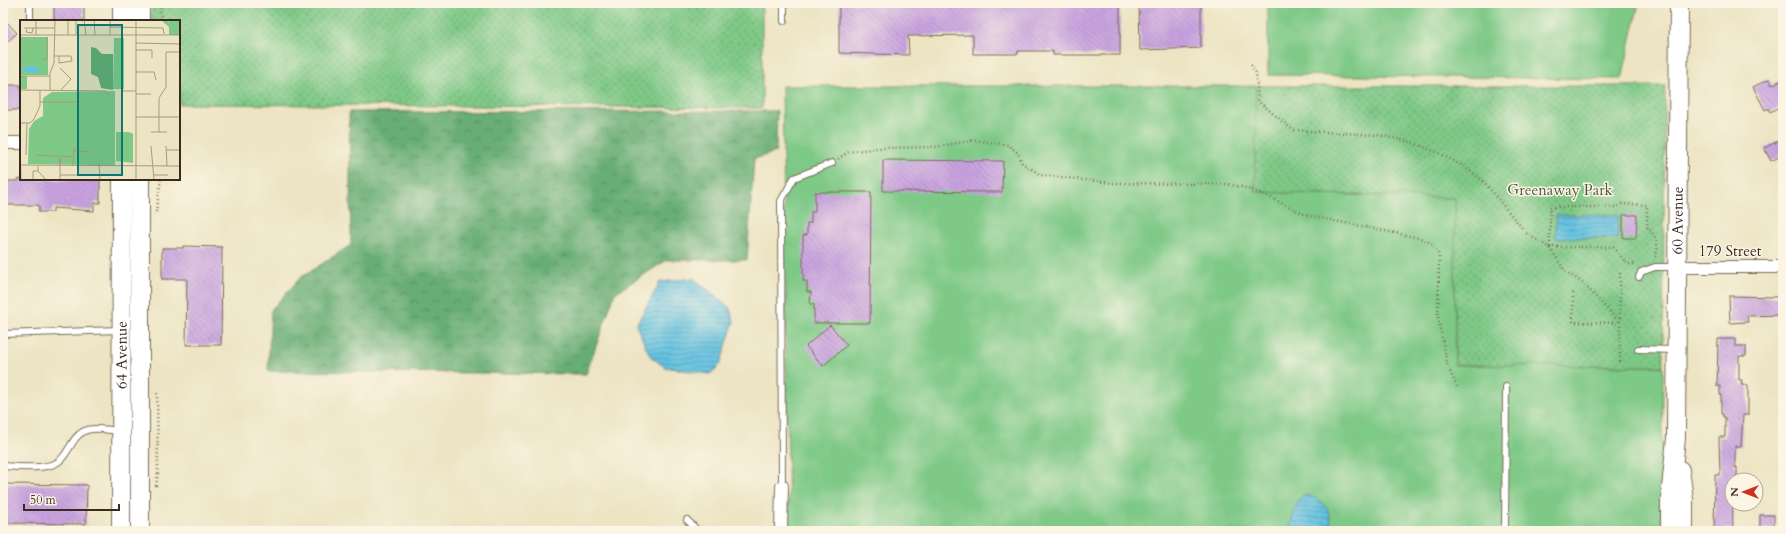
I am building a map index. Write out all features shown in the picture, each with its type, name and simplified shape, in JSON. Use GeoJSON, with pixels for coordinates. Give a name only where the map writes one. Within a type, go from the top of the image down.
{"type":"FeatureCollection","features":[{"type":"Feature","properties":{"kind":"main road"},"geometry":{"type":"LineString","coordinates":[[122,3],[122,20]]}},
{"type":"Feature","properties":{"kind":"main road"},"geometry":{"type":"LineString","coordinates":[[140,3],[140,20]]}},
{"type":"Feature","properties":{"kind":"main road","name":"60 Avenue"},"geometry":{"type":"LineString","coordinates":[[1670,531],[1670,499],[1676,438],[1679,3]]}},
{"type":"Feature","properties":{"kind":"main road","name":"64 Avenue"},"geometry":{"type":"LineString","coordinates":[[121,531],[122,180]]}},
{"type":"Feature","properties":{"kind":"main road","name":"64 Avenue"},"geometry":{"type":"LineString","coordinates":[[140,180],[140,531]]}},
{"type":"Feature","properties":{"kind":"main road","name":"60 Avenue"},"geometry":{"type":"LineString","coordinates":[[1676,438],[1684,498],[1684,531]]}},
{"type":"Feature","properties":{"kind":"street"},"geometry":{"type":"LineString","coordinates":[[3,143],[20,143]]}},
{"type":"Feature","properties":{"kind":"street","name":"179 Street"},"geometry":{"type":"LineString","coordinates":[[1677,267],[1783,267]]}},
{"type":"Feature","properties":{"kind":"street"},"geometry":{"type":"LineString","coordinates":[[781,531],[782,486]]}},
{"type":"Feature","properties":{"kind":"lane"},"geometry":{"type":"LineString","coordinates":[[30,3],[30,20]]}},
{"type":"Feature","properties":{"kind":"lane"},"geometry":{"type":"LineString","coordinates":[[784,3],[784,21]]}},
{"type":"Feature","properties":{"kind":"lane"},"geometry":{"type":"LineString","coordinates":[[782,486],[781,200],[794,178],[832,163]]}},
{"type":"Feature","properties":{"kind":"lane"},"geometry":{"type":"LineString","coordinates":[[1639,277],[1641,272],[1653,268],[1677,267]]}},
{"type":"Feature","properties":{"kind":"lane"},"geometry":{"type":"LineString","coordinates":[[3,334],[121,330]]}},
{"type":"Feature","properties":{"kind":"lane"},"geometry":{"type":"LineString","coordinates":[[1638,349],[1677,350]]}},
{"type":"Feature","properties":{"kind":"lane"},"geometry":{"type":"LineString","coordinates":[[1505,531],[1506,387]]}},
{"type":"Feature","properties":{"kind":"lane"},"geometry":{"type":"LineString","coordinates":[[3,466],[43,467],[58,462],[66,453],[76,435],[86,429],[121,431]]}},
{"type":"Feature","properties":{"kind":"lane"},"geometry":{"type":"LineString","coordinates":[[1783,510],[1783,531]]}},
{"type":"Feature","properties":{"kind":"lane"},"geometry":{"type":"LineString","coordinates":[[687,520],[698,531]]}},
{"type":"Feature","properties":{"kind":"path"},"geometry":{"type":"LineString","coordinates":[[159,3],[162,20]]}},
{"type":"Feature","properties":{"kind":"path"},"geometry":{"type":"LineString","coordinates":[[1251,65],[1256,73],[1258,101],[1293,130],[1378,135],[1411,142],[1439,153],[1465,167],[1484,182],[1527,234],[1549,247],[1564,271],[1583,283],[1620,323]]}},
{"type":"Feature","properties":{"kind":"path"},"geometry":{"type":"LineString","coordinates":[[832,163],[848,152],[878,148],[935,146],[974,140],[1008,145],[1018,153],[1022,164],[1041,175],[1112,183],[1226,184],[1242,186],[1263,194],[1306,215],[1420,238],[1430,242],[1436,247],[1439,256],[1438,318],[1448,367],[1457,387]]}},
{"type":"Feature","properties":{"kind":"path"},"geometry":{"type":"LineString","coordinates":[[1549,247],[1550,207],[1617,207],[1622,204],[1647,205],[1647,228],[1655,236],[1656,241],[1656,254],[1649,262]]}},
{"type":"Feature","properties":{"kind":"path"},"geometry":{"type":"LineString","coordinates":[[1549,247],[1613,247],[1627,264],[1639,264]]}},
{"type":"Feature","properties":{"kind":"path"},"geometry":{"type":"LineString","coordinates":[[1620,270],[1620,362]]}},
{"type":"Feature","properties":{"kind":"path"},"geometry":{"type":"LineString","coordinates":[[1573,293],[1573,322],[1620,323]]}},
{"type":"Feature","properties":{"kind":"green space"},"geometry":{"type":"Polygon","coordinates":[[[152,3],[762,3],[762,108],[180,104],[180,20],[151,20],[152,3]]]}},
{"type":"Feature","properties":{"kind":"green space"},"geometry":{"type":"Polygon","coordinates":[[[1268,3],[1639,3],[1622,79],[1268,75],[1268,3]]]}},
{"type":"Feature","properties":{"kind":"green space"},"geometry":{"type":"Polygon","coordinates":[[[782,86],[1256,86],[1256,192],[1456,198],[1455,365],[1663,366],[1662,531],[789,531],[782,86]]]}},
{"type":"Feature","properties":{"kind":"green space","name":"Greenaway Park"},"geometry":{"type":"Polygon","coordinates":[[[1256,86],[1665,86],[1663,366],[1455,365],[1455,198],[1255,192],[1256,86]]]}},
{"type":"Feature","properties":{"kind":"green space"},"geometry":{"type":"Polygon","coordinates":[[[777,111],[776,152],[754,159],[747,260],[667,260],[615,293],[586,374],[268,371],[271,310],[300,278],[351,245],[349,112],[777,111]]]}},
{"type":"Feature","properties":{"kind":"water"},"geometry":{"type":"Polygon","coordinates":[[[1556,215],[1618,215],[1618,238],[1556,238],[1556,215]]]}},
{"type":"Feature","properties":{"kind":"water"},"geometry":{"type":"Polygon","coordinates":[[[693,278],[729,307],[734,321],[720,365],[710,374],[665,367],[650,356],[636,325],[660,282],[693,278]]]}},
{"type":"Feature","properties":{"kind":"water"},"geometry":{"type":"Polygon","coordinates":[[[1304,495],[1316,499],[1327,508],[1330,516],[1330,531],[1289,531],[1292,517],[1298,502],[1304,495]]]}},
{"type":"Feature","properties":{"kind":"building"},"geometry":{"type":"Polygon","coordinates":[[[54,3],[75,3],[75,6],[84,6],[84,20],[54,20],[54,3]]]}},
{"type":"Feature","properties":{"kind":"building"},"geometry":{"type":"Polygon","coordinates":[[[839,3],[1120,3],[1120,55],[1053,55],[1053,51],[1018,51],[1018,54],[973,54],[973,35],[908,36],[909,55],[839,53],[839,3]]]}},
{"type":"Feature","properties":{"kind":"building"},"geometry":{"type":"Polygon","coordinates":[[[1139,3],[1201,3],[1201,48],[1140,50],[1139,3]]]}},
{"type":"Feature","properties":{"kind":"building"},"geometry":{"type":"Polygon","coordinates":[[[3,18],[17,33],[3,46],[3,18]]]}},
{"type":"Feature","properties":{"kind":"building"},"geometry":{"type":"Polygon","coordinates":[[[1769,79],[1772,85],[1783,79],[1783,105],[1770,112],[1768,108],[1765,110],[1753,87],[1769,79]]]}},
{"type":"Feature","properties":{"kind":"building"},"geometry":{"type":"Polygon","coordinates":[[[3,85],[20,85],[20,110],[3,110],[3,85]]]}},
{"type":"Feature","properties":{"kind":"building"},"geometry":{"type":"Polygon","coordinates":[[[1780,140],[1783,146],[1783,155],[1771,161],[1764,148],[1780,140]]]}},
{"type":"Feature","properties":{"kind":"building"},"geometry":{"type":"Polygon","coordinates":[[[883,160],[1003,161],[1002,192],[883,191],[883,160]]]}},
{"type":"Feature","properties":{"kind":"building"},"geometry":{"type":"Polygon","coordinates":[[[18,179],[100,180],[100,203],[94,203],[94,211],[53,208],[53,212],[39,212],[39,205],[3,205],[3,181],[18,181],[18,179]]]}},
{"type":"Feature","properties":{"kind":"building"},"geometry":{"type":"Polygon","coordinates":[[[815,192],[871,192],[870,323],[814,323],[814,304],[810,304],[811,292],[807,292],[807,281],[803,281],[803,235],[807,235],[807,223],[811,223],[811,212],[815,212],[815,192]]]}},
{"type":"Feature","properties":{"kind":"building"},"geometry":{"type":"Polygon","coordinates":[[[1623,215],[1637,215],[1636,238],[1623,238],[1623,215]]]}},
{"type":"Feature","properties":{"kind":"building"},"geometry":{"type":"Polygon","coordinates":[[[183,246],[222,247],[221,345],[186,345],[187,279],[162,279],[162,248],[183,248],[183,246]]]}},
{"type":"Feature","properties":{"kind":"building"},"geometry":{"type":"Polygon","coordinates":[[[1729,296],[1779,297],[1780,315],[1747,316],[1748,322],[1730,323],[1729,296]]]}},
{"type":"Feature","properties":{"kind":"building"},"geometry":{"type":"Polygon","coordinates":[[[830,325],[847,345],[823,366],[806,346],[830,325]]]}},
{"type":"Feature","properties":{"kind":"building"},"geometry":{"type":"Polygon","coordinates":[[[1718,339],[1735,339],[1735,346],[1746,346],[1746,356],[1739,356],[1739,380],[1742,380],[1741,385],[1748,385],[1748,415],[1743,415],[1741,446],[1735,446],[1735,467],[1737,467],[1737,472],[1724,472],[1724,512],[1733,512],[1733,529],[1714,529],[1715,475],[1720,475],[1719,437],[1725,437],[1725,417],[1721,414],[1720,386],[1717,386],[1718,339]]]}},
{"type":"Feature","properties":{"kind":"building"},"geometry":{"type":"Polygon","coordinates":[[[3,484],[87,485],[86,524],[3,523],[3,484]]]}},
{"type":"Feature","properties":{"kind":"building"},"geometry":{"type":"Polygon","coordinates":[[[1760,515],[1774,515],[1774,529],[1760,529],[1760,515]]]}}]}
